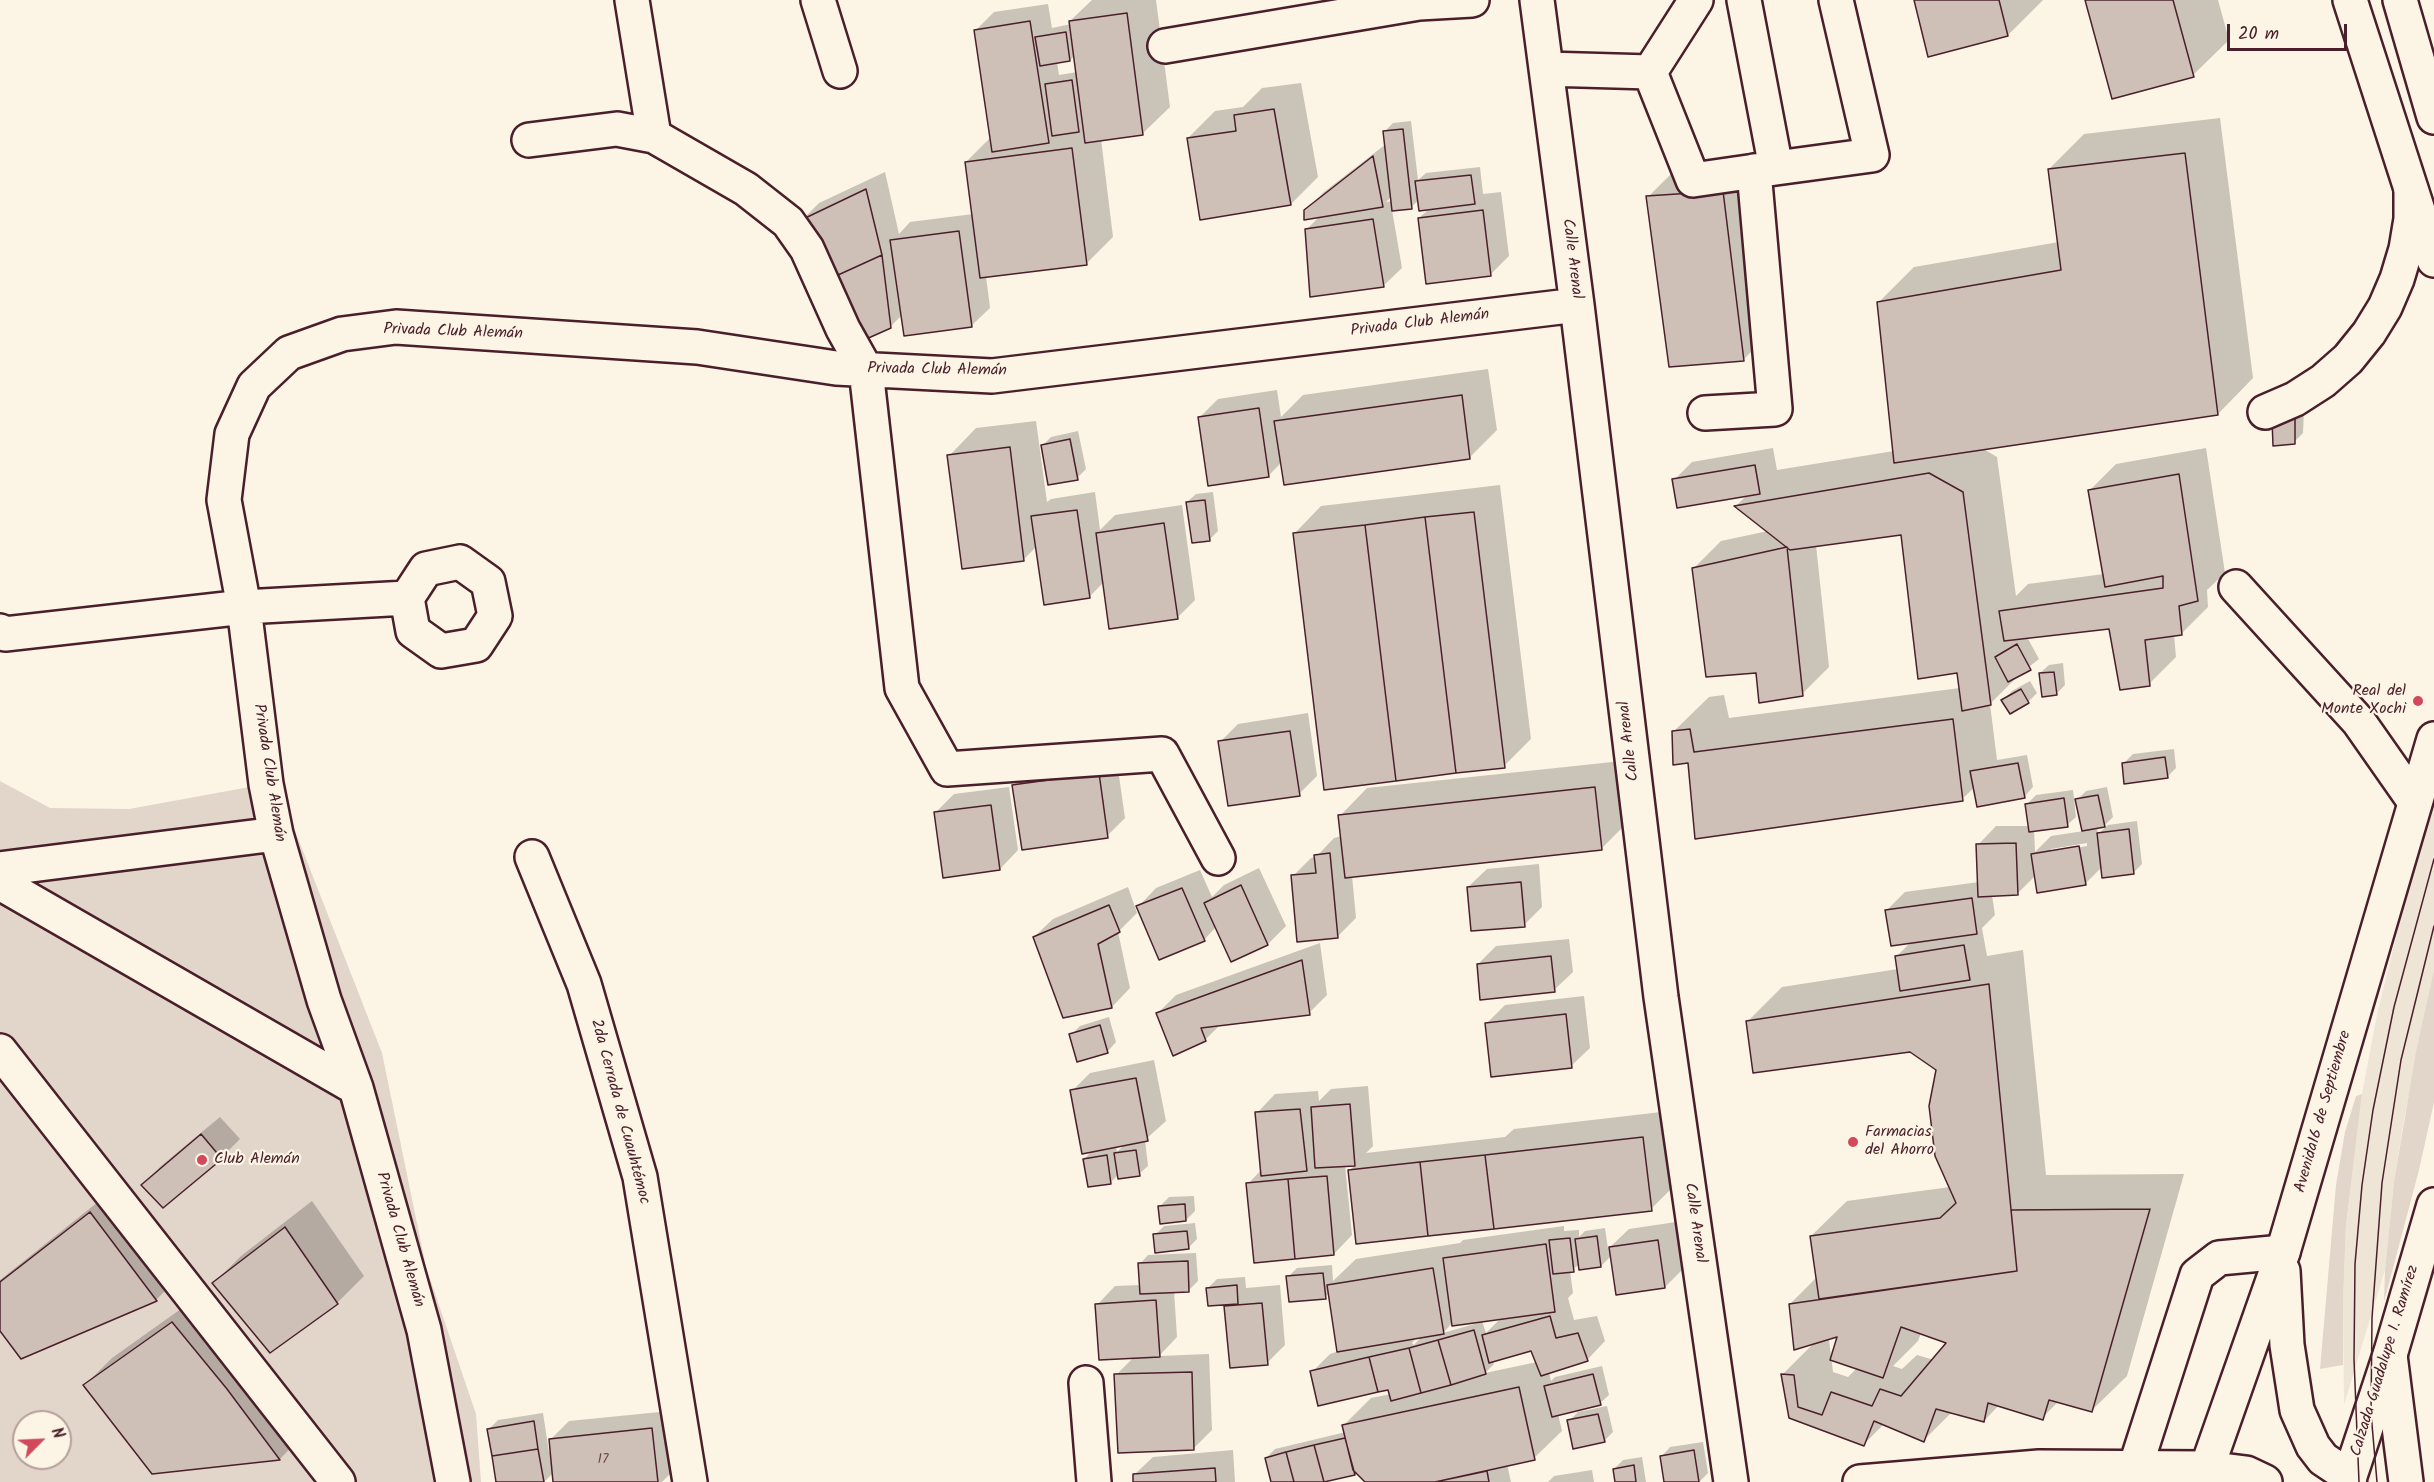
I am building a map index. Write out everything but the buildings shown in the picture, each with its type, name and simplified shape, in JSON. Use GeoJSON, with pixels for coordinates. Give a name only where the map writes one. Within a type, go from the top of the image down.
{"type":"FeatureCollection","features":[{"type":"Feature","properties":{"kind":"street"},"geometry":{"type":"LineString","coordinates":[[632,0],[654,136]]}},
{"type":"Feature","properties":{"kind":"street"},"geometry":{"type":"LineString","coordinates":[[818,0],[840,71]]}},
{"type":"Feature","properties":{"kind":"street"},"geometry":{"type":"LineString","coordinates":[[1165,46],[1419,3],[1472,0]]}},
{"type":"Feature","properties":{"kind":"street","name":"Calle Arenal"},"geometry":{"type":"LineString","coordinates":[[1537,0],[1577,305],[1661,997],[1731,1482]]}},
{"type":"Feature","properties":{"kind":"street"},"geometry":{"type":"LineString","coordinates":[[1650,72],[1696,0]]}},
{"type":"Feature","properties":{"kind":"street"},"geometry":{"type":"LineString","coordinates":[[1705,413],[1775,409],[1765,170],[1744,0]]}},
{"type":"Feature","properties":{"kind":"street"},"geometry":{"type":"LineString","coordinates":[[1650,72],[1693,180],[1872,155],[1836,0]]}},
{"type":"Feature","properties":{"kind":"street"},"geometry":{"type":"LineString","coordinates":[[2350,0],[2434,261]]}},
{"type":"Feature","properties":{"kind":"street"},"geometry":{"type":"LineString","coordinates":[[2400,0],[2434,117]]}},
{"type":"Feature","properties":{"kind":"street"},"geometry":{"type":"LineString","coordinates":[[1546,69],[1650,72]]}},
{"type":"Feature","properties":{"kind":"street"},"geometry":{"type":"LineString","coordinates":[[528,140],[617,129],[654,136],[746,189],[788,222],[807,249],[843,329],[866,370],[902,688],[946,769],[1162,754],[1218,858]]}},
{"type":"Feature","properties":{"kind":"street"},"geometry":{"type":"LineString","coordinates":[[2265,412],[2295,399],[2323,381],[2348,358],[2369,333],[2385,307],[2406,249],[2411,219],[2411,188]]}},
{"type":"Feature","properties":{"kind":"street","name":"Privada Club Alemán"},"geometry":{"type":"LineString","coordinates":[[453,1482],[424,1330],[356,1088],[324,1000],[276,834],[266,784],[244,607],[224,500],[232,434],[254,386],[289,353],[342,334],[396,327],[697,347],[836,368],[992,376],[1577,305]]}},
{"type":"Feature","properties":{"kind":"street"},"geometry":{"type":"LineString","coordinates":[[2236,587],[2359,722],[2415,802]]}},
{"type":"Feature","properties":{"kind":"street"},"geometry":{"type":"LineString","coordinates":[[0,631],[5,634],[244,607],[406,598]]}},
{"type":"Feature","properties":{"kind":"street","name":"Avenida16 de Septiembre"},"geometry":{"type":"LineString","coordinates":[[2204,1475],[2283,1252],[2434,739]]}},
{"type":"Feature","properties":{"kind":"street"},"geometry":{"type":"LineString","coordinates":[[0,869],[276,834]]}},
{"type":"Feature","properties":{"kind":"street","name":"2da Cerrada de Cuauhtémoc"},"geometry":{"type":"LineString","coordinates":[[532,857],[585,984],[640,1177],[690,1482]]}},
{"type":"Feature","properties":{"kind":"street"},"geometry":{"type":"LineString","coordinates":[[0,883],[356,1088]]}},
{"type":"Feature","properties":{"kind":"street"},"geometry":{"type":"LineString","coordinates":[[0,1051],[338,1482]]}},
{"type":"Feature","properties":{"kind":"street","name":"Calzada Guadalupe I. Ramírez"},"geometry":{"type":"LineString","coordinates":[[2349,1480],[2390,1355],[2434,1205]]}},
{"type":"Feature","properties":{"kind":"street"},"geometry":{"type":"LineString","coordinates":[[2135,1468],[2197,1275],[2219,1258],[2283,1252],[2283,1298],[2287,1345],[2297,1410],[2313,1446],[2323,1459],[2349,1480]]}},
{"type":"Feature","properties":{"kind":"street"},"geometry":{"type":"LineString","coordinates":[[2390,1355],[2406,1482]]}},
{"type":"Feature","properties":{"kind":"street"},"geometry":{"type":"LineString","coordinates":[[1086,1383],[1094,1482]]}},
{"type":"Feature","properties":{"kind":"street"},"geometry":{"type":"LineString","coordinates":[[1860,1482],[2038,1467],[2135,1468],[2204,1475],[2246,1473],[2265,1482]]}},
{"type":"Feature","properties":{"kind":"shaded area","name":"Club Alemán"},"geometry":{"type":"Polygon","coordinates":[[[0,781],[50,808],[129,809],[266,784],[283,800],[382,1053],[426,1267],[476,1414],[481,1482],[0,1482],[0,781]]]}},
{"type":"Feature","properties":{"kind":"shaded area"},"geometry":{"type":"Polygon","coordinates":[[[2434,807],[2434,970],[2405,1114],[2394,1182],[2385,1270],[2344,1405],[2343,1302],[2346,1225],[2362,1094],[2377,1014],[2408,889],[2434,807]]]}},
{"type":"Feature","properties":{"kind":"shaded area"},"geometry":{"type":"Polygon","coordinates":[[[2434,970],[2434,1102],[2419,1170],[2384,1302],[2394,1182],[2416,1052],[2434,970]]]}},
{"type":"Feature","properties":{"kind":"shaded area"},"geometry":{"type":"Polygon","coordinates":[[[2362,1094],[2346,1225],[2343,1365],[2320,1369],[2336,1185],[2345,1132],[2356,1096],[2362,1094]]]}},
{"type":"Feature","properties":{"kind":"tram line"},"geometry":{"type":"LineString","coordinates":[[2359,1482],[2354,1359],[2355,1264],[2362,1185],[2373,1110],[2394,1007],[2434,859]]}},
{"type":"Feature","properties":{"kind":"tram line"},"geometry":{"type":"LineString","coordinates":[[2377,1482],[2371,1413],[2372,1318],[2382,1183],[2401,1060],[2434,926]]}},
{"type":"Feature","properties":{"kind":"place","name":"Real del Monte Xochi"},"geometry":{"type":"Point","coordinates":[2418,701]}},
{"type":"Feature","properties":{"kind":"place","name":"Farmacias del Ahorro"},"geometry":{"type":"Point","coordinates":[1853,1142]}},
{"type":"Feature","properties":{"kind":"place","name":"Club Alemán"},"geometry":{"type":"Point","coordinates":[202,1160]}}]}
